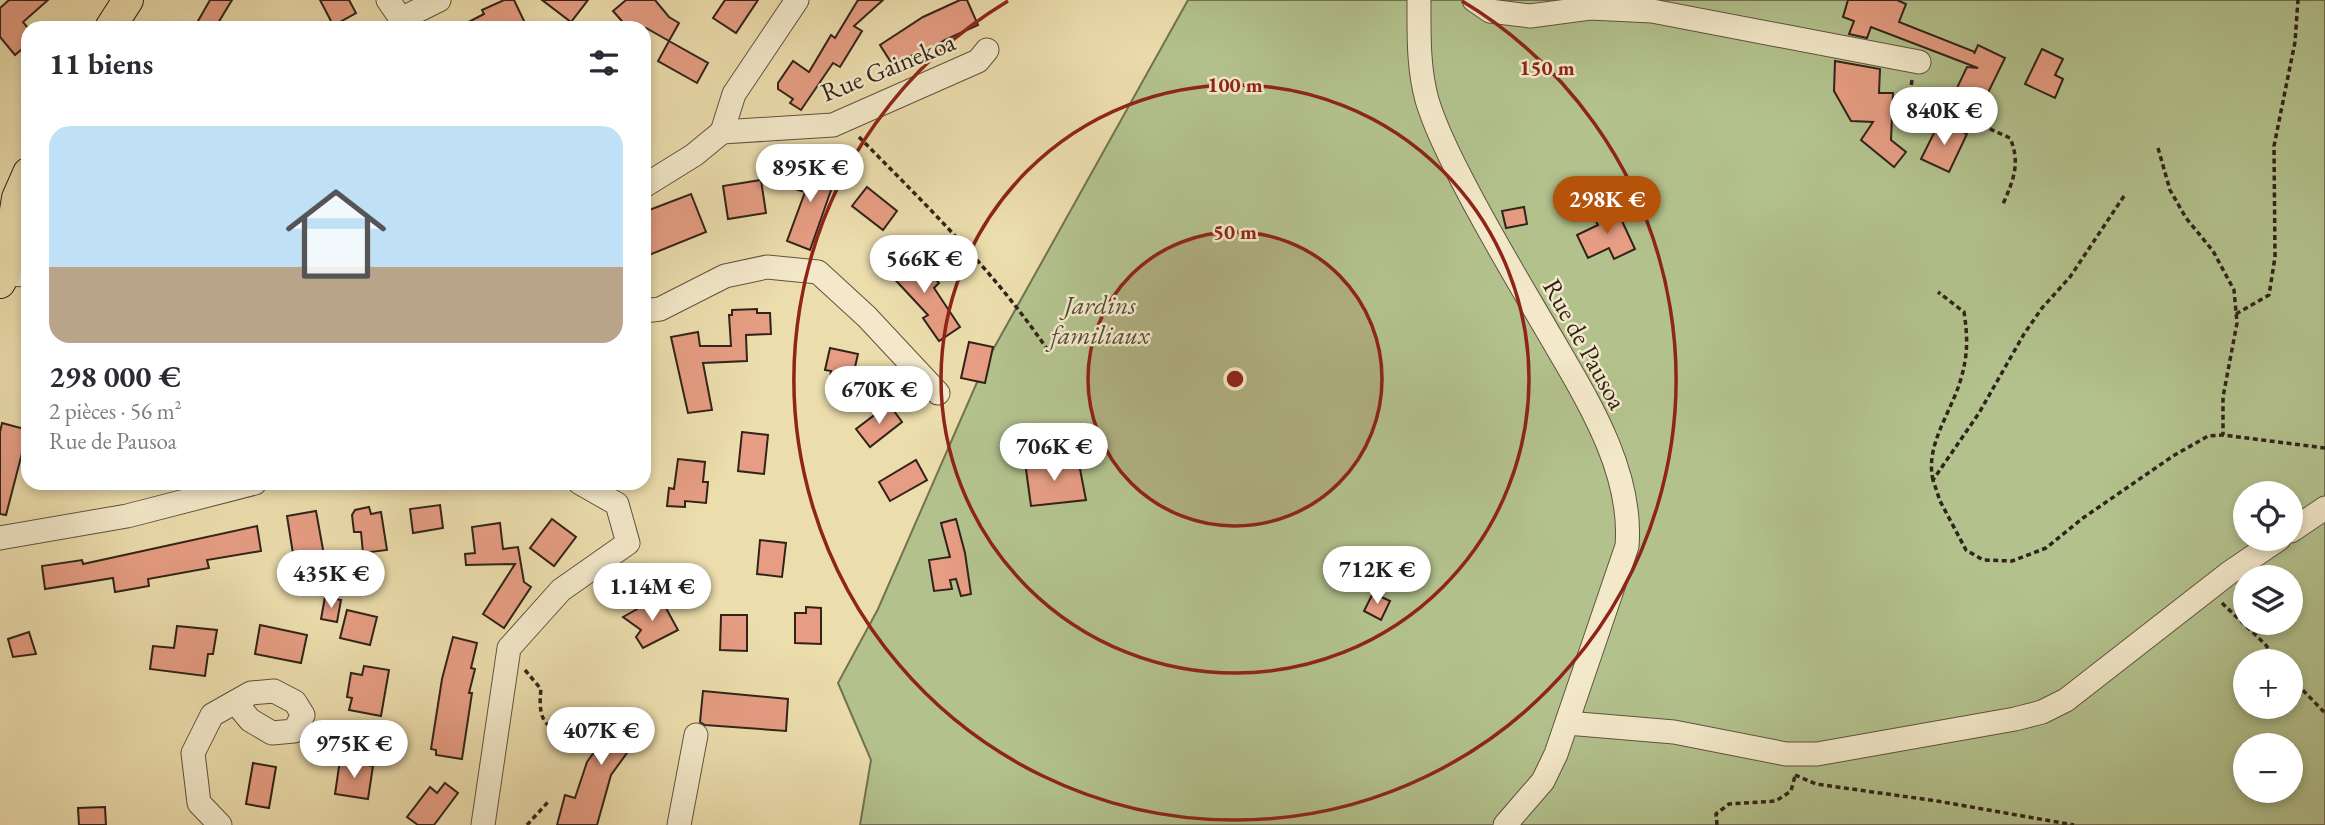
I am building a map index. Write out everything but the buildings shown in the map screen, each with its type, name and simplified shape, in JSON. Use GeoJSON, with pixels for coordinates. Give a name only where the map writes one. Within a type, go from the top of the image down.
{"type":"FeatureCollection","features":[{"type":"Feature","properties":{"kind":"main road"},"geometry":{"type":"LineString","coordinates":[[114,21],[128,0]]}},
{"type":"Feature","properties":{"kind":"main road"},"geometry":{"type":"LineString","coordinates":[[11,277],[17,198],[21,189]]}},
{"type":"Feature","properties":{"kind":"street"},"geometry":{"type":"LineString","coordinates":[[388,0],[398,21]]}},
{"type":"Feature","properties":{"kind":"street"},"geometry":{"type":"LineString","coordinates":[[404,21],[439,0]]}},
{"type":"Feature","properties":{"kind":"street"},"geometry":{"type":"LineString","coordinates":[[651,182],[694,155],[722,132],[734,94],[797,0]]}},
{"type":"Feature","properties":{"kind":"street","name":"Rue de Pausoa"},"geometry":{"type":"LineString","coordinates":[[1419,0],[1419,62],[1427,100],[1442,139],[1483,222],[1579,386],[1601,431],[1626,497],[1629,522],[1627,546],[1556,754],[1543,781],[1506,825]]}},
{"type":"Feature","properties":{"kind":"street"},"geometry":{"type":"LineString","coordinates":[[1474,0],[1490,11],[1531,16],[1590,8],[1652,11],[1919,62]]}},
{"type":"Feature","properties":{"kind":"street","name":"Rue Gainekoa"},"geometry":{"type":"LineString","coordinates":[[722,132],[833,125],[978,61],[987,50]]}},
{"type":"Feature","properties":{"kind":"street"},"geometry":{"type":"LineString","coordinates":[[651,310],[660,309],[725,276],[767,267],[818,272],[867,317],[938,393]]}},
{"type":"Feature","properties":{"kind":"street"},"geometry":{"type":"LineString","coordinates":[[0,538],[127,516],[228,490]]}},
{"type":"Feature","properties":{"kind":"street"},"geometry":{"type":"LineString","coordinates":[[483,825],[509,648],[561,590],[628,543],[617,505],[592,490]]}},
{"type":"Feature","properties":{"kind":"street"},"geometry":{"type":"LineString","coordinates":[[2303,523],[2325,508]]}},
{"type":"Feature","properties":{"kind":"street"},"geometry":{"type":"LineString","coordinates":[[1567,723],[1674,732],[1786,754],[1817,754],[2015,719],[2042,712],[2066,700],[2207,590],[2262,551]]}},
{"type":"Feature","properties":{"kind":"street"},"geometry":{"type":"LineString","coordinates":[[220,825],[199,803],[193,752],[212,715],[236,703]]}},
{"type":"Feature","properties":{"kind":"street"},"geometry":{"type":"LineString","coordinates":[[679,825],[696,735]]}},
{"type":"Feature","properties":{"kind":"path"},"geometry":{"type":"LineString","coordinates":[[2236,314],[2269,295],[2275,257],[2274,146],[2295,42],[2298,0]]}},
{"type":"Feature","properties":{"kind":"path"},"geometry":{"type":"LineString","coordinates":[[1919,62],[1911,88],[1914,100],[1941,107],[2010,138],[2015,149],[2017,167],[2003,204]]}},
{"type":"Feature","properties":{"kind":"path"},"geometry":{"type":"LineString","coordinates":[[843,120],[962,243],[1035,331],[1049,352]]}},
{"type":"Feature","properties":{"kind":"path"},"geometry":{"type":"LineString","coordinates":[[2158,148],[2170,190],[2186,218],[2225,269],[2234,290],[2236,314],[2231,361],[2221,412],[2223,435]]}},
{"type":"Feature","properties":{"kind":"path"},"geometry":{"type":"LineString","coordinates":[[1933,480],[1979,413],[2024,334],[2042,308],[2070,277],[2124,196]]}},
{"type":"Feature","properties":{"kind":"path"},"geometry":{"type":"LineString","coordinates":[[1938,292],[1964,312],[1968,342],[1960,382],[1934,446],[1930,466],[1940,501],[1965,550],[1983,560],[2012,561],[2046,548],[2083,518],[2172,456],[2208,436],[2223,435],[2325,448]]}},
{"type":"Feature","properties":{"kind":"path"},"geometry":{"type":"LineString","coordinates":[[2207,590],[2230,609],[2269,649]]}},
{"type":"Feature","properties":{"kind":"path"},"geometry":{"type":"LineString","coordinates":[[507,660],[528,671],[541,688],[539,705],[542,720],[550,727],[567,728],[580,723]]}},
{"type":"Feature","properties":{"kind":"path"},"geometry":{"type":"LineString","coordinates":[[2303,690],[2325,713]]}},
{"type":"Feature","properties":{"kind":"path"},"geometry":{"type":"LineString","coordinates":[[1717,825],[1716,814],[1729,804],[1776,801],[1791,790],[1795,776],[1786,754]]}},
{"type":"Feature","properties":{"kind":"path"},"geometry":{"type":"LineString","coordinates":[[1795,776],[1816,784],[1937,801],[2074,825]]}},
{"type":"Feature","properties":{"kind":"path"},"geometry":{"type":"LineString","coordinates":[[527,825],[548,802]]}},
{"type":"Feature","properties":{"kind":"green space","name":"Jardins familiaux"},"geometry":{"type":"Polygon","coordinates":[[[1188,0],[2325,0],[2325,825],[860,825],[871,760],[838,683],[878,609],[985,364],[1188,0]]]}}]}
